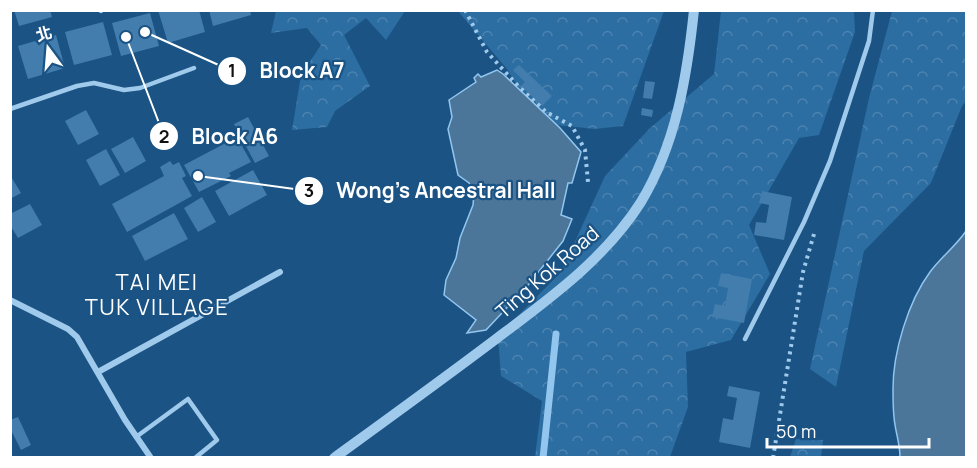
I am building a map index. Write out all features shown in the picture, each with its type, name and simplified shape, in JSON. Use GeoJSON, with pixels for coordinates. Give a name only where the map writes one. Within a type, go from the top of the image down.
{"type":"FeatureCollection","features":[{"type":"Feature","properties":{"kind":"street","name":"Ting Kok Road"},"geometry":{"type":"LineString","coordinates":[[334,458],[544,303],[593,260],[614,238],[642,200],[672,130],[685,80],[694,10]]}},
{"type":"Feature","properties":{"kind":"street"},"geometry":{"type":"LineString","coordinates":[[98,372],[280,272]]}},
{"type":"Feature","properties":{"kind":"street"},"geometry":{"type":"LineString","coordinates":[[10,300],[68,329],[77,337],[136,437],[151,458]]}},
{"type":"Feature","properties":{"kind":"lane"},"geometry":{"type":"LineString","coordinates":[[745,339],[804,222],[830,161],[869,41],[873,10]]}},
{"type":"Feature","properties":{"kind":"lane"},"geometry":{"type":"LineString","coordinates":[[10,109],[77,86],[94,83],[124,90],[140,88],[194,68]]}},
{"type":"Feature","properties":{"kind":"lane"},"geometry":{"type":"LineString","coordinates":[[136,437],[188,399],[217,441],[195,458]]}},
{"type":"Feature","properties":{"kind":"path"},"geometry":{"type":"LineString","coordinates":[[465,10],[487,52],[518,87],[546,112],[572,126],[585,150],[588,182]]}},
{"type":"Feature","properties":{"kind":"path"},"geometry":{"type":"LineString","coordinates":[[773,458],[802,272],[816,228]]}},
{"type":"Feature","properties":{"kind":"green space"},"geometry":{"type":"Polygon","coordinates":[[[276,10],[405,11],[386,40],[366,18],[344,35],[370,86],[335,111],[327,127],[292,130],[301,75],[321,45],[307,28],[271,33],[276,10]]]}},
{"type":"Feature","properties":{"kind":"green space"},"geometry":{"type":"Polygon","coordinates":[[[457,10],[664,11],[623,126],[594,129],[540,123],[507,69],[457,10]]]}},
{"type":"Feature","properties":{"kind":"green space"},"geometry":{"type":"Polygon","coordinates":[[[721,11],[854,11],[855,32],[819,135],[799,138],[749,225],[770,274],[731,340],[686,352],[688,407],[670,457],[535,457],[542,401],[501,376],[498,336],[561,272],[605,176],[650,128],[714,74],[721,11]]]}},
{"type":"Feature","properties":{"kind":"green space"},"geometry":{"type":"Polygon","coordinates":[[[892,11],[966,11],[966,101],[931,183],[864,251],[836,387],[810,369],[869,98],[892,11]]]}},
{"type":"Feature","properties":{"kind":"green space"},"geometry":{"type":"Polygon","coordinates":[[[796,439],[823,440],[821,457],[790,457],[796,439]]]}},
{"type":"Feature","properties":{"kind":"shaded area"},"geometry":{"type":"Polygon","coordinates":[[[497,70],[560,128],[581,152],[572,183],[568,183],[561,215],[572,219],[563,241],[529,284],[486,330],[467,333],[476,320],[444,295],[446,280],[456,258],[460,238],[473,205],[474,193],[469,183],[458,175],[448,129],[452,117],[449,100],[476,82],[474,78],[478,74],[481,77],[497,70]]]}},
{"type":"Feature","properties":{"kind":"shaded area"},"geometry":{"type":"Polygon","coordinates":[[[966,231],[966,457],[900,457],[894,417],[893,389],[896,359],[903,328],[922,284],[966,231]]]}},
{"type":"Feature","properties":{"kind":"building"},"geometry":{"type":"Polygon","coordinates":[[[14,10],[50,10],[52,17],[19,26],[14,10]]]}},
{"type":"Feature","properties":{"kind":"building"},"geometry":{"type":"Polygon","coordinates":[[[158,10],[199,10],[205,32],[168,43],[158,10]]]}},
{"type":"Feature","properties":{"kind":"building"},"geometry":{"type":"Polygon","coordinates":[[[209,10],[250,10],[251,15],[213,26],[209,10]]]}},
{"type":"Feature","properties":{"kind":"building"},"geometry":{"type":"Polygon","coordinates":[[[150,13],[159,46],[121,56],[112,23],[150,13]]]}},
{"type":"Feature","properties":{"kind":"building"},"geometry":{"type":"Polygon","coordinates":[[[103,22],[112,55],[74,65],[65,32],[103,22]]]}},
{"type":"Feature","properties":{"kind":"building"},"geometry":{"type":"Polygon","coordinates":[[[56,35],[65,68],[28,79],[18,46],[56,35]]]}},
{"type":"Feature","properties":{"kind":"building"},"geometry":{"type":"Polygon","coordinates":[[[519,65],[552,96],[542,106],[521,86],[525,82],[513,70],[519,65]]]}},
{"type":"Feature","properties":{"kind":"building"},"geometry":{"type":"Polygon","coordinates":[[[645,81],[655,82],[652,99],[643,98],[645,81]]]}},
{"type":"Feature","properties":{"kind":"building"},"geometry":{"type":"Polygon","coordinates":[[[642,108],[653,110],[652,117],[641,115],[642,108]]]}},
{"type":"Feature","properties":{"kind":"building"},"geometry":{"type":"Polygon","coordinates":[[[86,110],[99,134],[78,145],[65,121],[86,110]]]}},
{"type":"Feature","properties":{"kind":"building"},"geometry":{"type":"Polygon","coordinates":[[[248,117],[269,156],[255,163],[234,124],[248,117]]]}},
{"type":"Feature","properties":{"kind":"building"},"geometry":{"type":"Polygon","coordinates":[[[133,137],[146,161],[125,173],[111,149],[133,137]]]}},
{"type":"Feature","properties":{"kind":"building"},"geometry":{"type":"Polygon","coordinates":[[[237,137],[251,162],[229,173],[231,176],[199,192],[184,165],[237,137]]]}},
{"type":"Feature","properties":{"kind":"building"},"geometry":{"type":"Polygon","coordinates":[[[106,149],[120,175],[100,186],[86,160],[106,149]]]}},
{"type":"Feature","properties":{"kind":"building"},"geometry":{"type":"Polygon","coordinates":[[[170,161],[173,165],[179,162],[186,176],[182,178],[192,196],[127,232],[112,204],[164,176],[160,167],[170,161]]]}},
{"type":"Feature","properties":{"kind":"building"},"geometry":{"type":"Polygon","coordinates":[[[253,170],[267,195],[229,216],[215,191],[253,170]]]}},
{"type":"Feature","properties":{"kind":"building"},"geometry":{"type":"Polygon","coordinates":[[[10,175],[21,193],[10,199],[10,175]]]}},
{"type":"Feature","properties":{"kind":"building"},"geometry":{"type":"Polygon","coordinates":[[[762,191],[792,197],[784,240],[754,235],[756,222],[766,223],[769,205],[759,203],[762,191]]]}},
{"type":"Feature","properties":{"kind":"building"},"geometry":{"type":"Polygon","coordinates":[[[202,197],[216,222],[198,232],[184,208],[202,197]]]}},
{"type":"Feature","properties":{"kind":"building"},"geometry":{"type":"Polygon","coordinates":[[[30,204],[42,225],[18,238],[10,225],[10,214],[30,204]]]}},
{"type":"Feature","properties":{"kind":"building"},"geometry":{"type":"Polygon","coordinates":[[[174,213],[188,239],[145,261],[132,236],[174,213]]]}},
{"type":"Feature","properties":{"kind":"building"},"geometry":{"type":"Polygon","coordinates":[[[721,273],[752,279],[744,323],[712,317],[715,304],[725,306],[728,288],[718,286],[721,273]]]}},
{"type":"Feature","properties":{"kind":"building"},"geometry":{"type":"Polygon","coordinates":[[[729,386],[760,392],[750,448],[719,442],[723,418],[733,420],[737,398],[727,396],[729,386]]]}},
{"type":"Feature","properties":{"kind":"building"},"geometry":{"type":"Polygon","coordinates":[[[18,417],[31,445],[21,450],[10,428],[10,420],[18,417]]]}},
{"type":"Feature","properties":{"kind":"waterway"},"geometry":{"type":"LineString","coordinates":[[543,458],[556,334]]}},
{"type":"Feature","properties":{"kind":"place","name":"Block A7"},"geometry":{"type":"Point","coordinates":[145,32]}},
{"type":"Feature","properties":{"kind":"place","name":"Block A6"},"geometry":{"type":"Point","coordinates":[126,37]}},
{"type":"Feature","properties":{"kind":"place","name":"Wong's Ancestral Hall"},"geometry":{"type":"Point","coordinates":[198,176]}},
{"type":"Feature","properties":{"kind":"district","name":"TAI MEI TUK VILLAGE"},"geometry":{"type":"Point","coordinates":[157,294]}}]}
